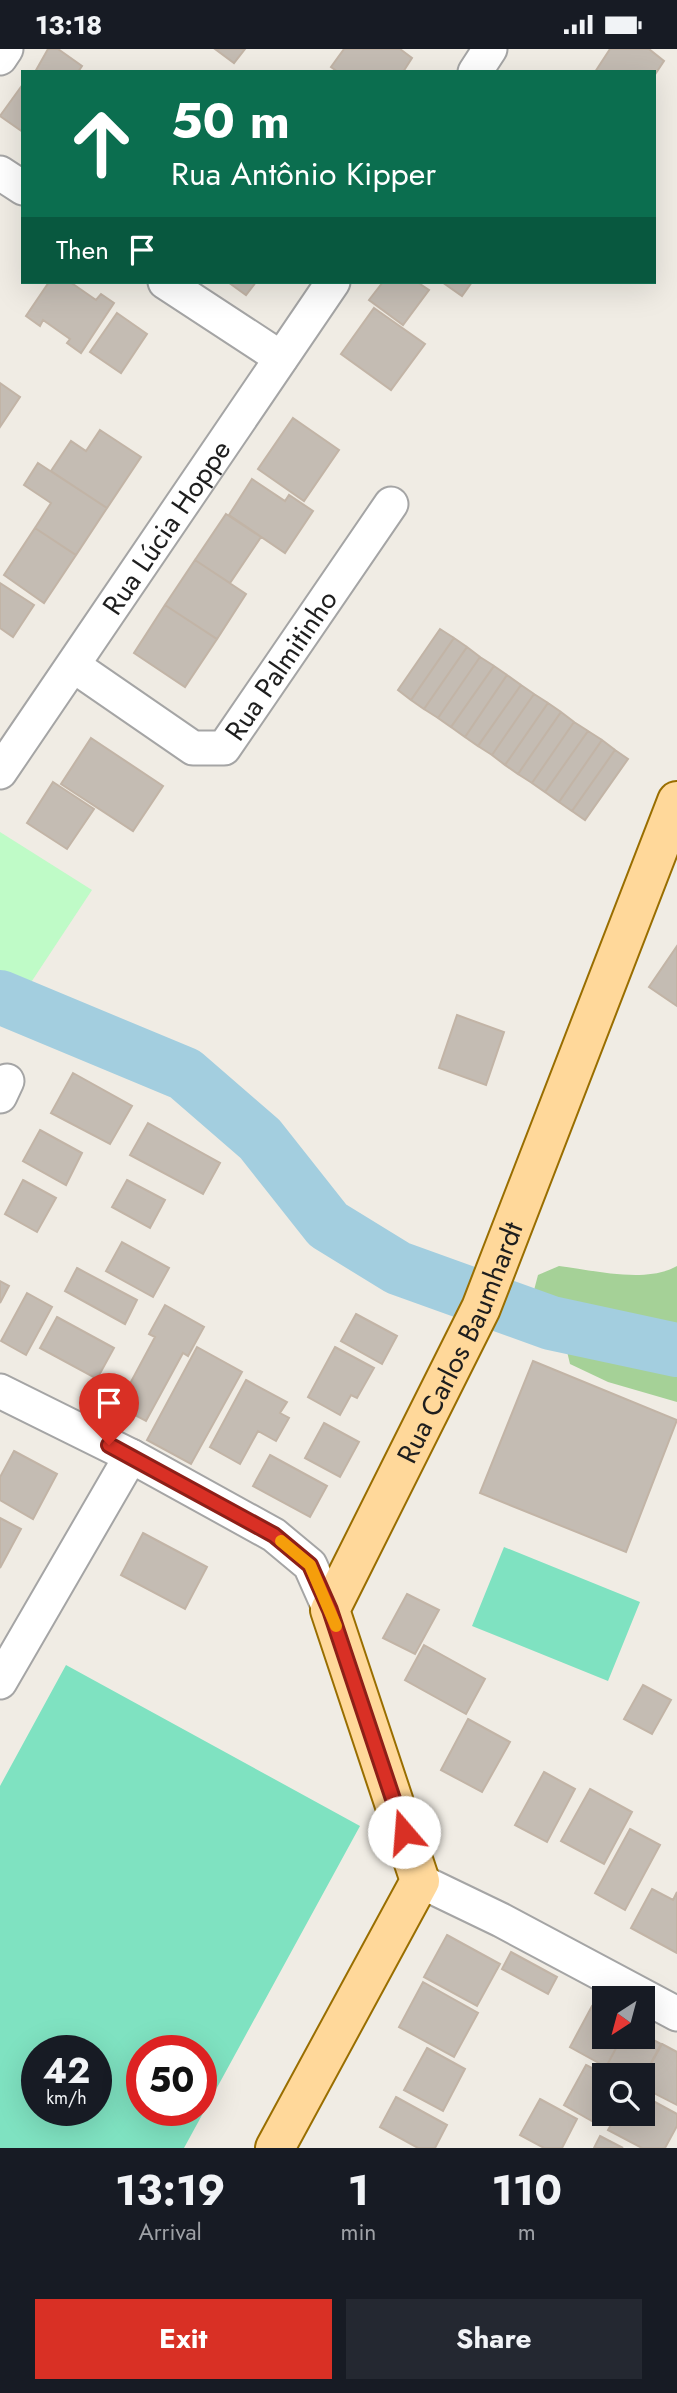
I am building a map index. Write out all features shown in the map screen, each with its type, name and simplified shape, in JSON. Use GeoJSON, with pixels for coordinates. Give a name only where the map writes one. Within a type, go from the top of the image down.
{"type":"FeatureCollection","features":[{"type":"Feature","properties":{"kind":"main road","name":"Rua Carlos Baumhardt"},"geometry":{"type":"LineString","coordinates":[[330,1610],[481,1308],[677,801]]}},
{"type":"Feature","properties":{"kind":"main road"},"geometry":{"type":"LineString","coordinates":[[275,2148],[420,1881],[330,1610]]}},
{"type":"Feature","properties":{"kind":"street"},"geometry":{"type":"LineString","coordinates":[[0,58],[6,49]]}},
{"type":"Feature","properties":{"kind":"street"},"geometry":{"type":"LineString","coordinates":[[476,70],[491,49]]}},
{"type":"Feature","properties":{"kind":"street"},"geometry":{"type":"LineString","coordinates":[[0,173],[21,187]]}},
{"type":"Feature","properties":{"kind":"street"},"geometry":{"type":"LineString","coordinates":[[168,284],[281,358]]}},
{"type":"Feature","properties":{"kind":"street","name":"Rua Lúcia Hoppe"},"geometry":{"type":"LineString","coordinates":[[0,772],[332,284]]}},
{"type":"Feature","properties":{"kind":"street","name":"Rua Palmitinho"},"geometry":{"type":"LineString","coordinates":[[74,666],[194,748],[209,751],[224,748],[391,504]]}},
{"type":"Feature","properties":{"kind":"street"},"geometry":{"type":"LineString","coordinates":[[0,1391],[131,1456],[274,1535],[310,1565],[330,1610]]}},
{"type":"Feature","properties":{"kind":"street"},"geometry":{"type":"LineString","coordinates":[[0,1682],[131,1456]]}},
{"type":"Feature","properties":{"kind":"street"},"geometry":{"type":"LineString","coordinates":[[420,1881],[501,1920],[677,2014]]}},
{"type":"Feature","properties":{"kind":"green space"},"geometry":{"type":"Polygon","coordinates":[[[0,832],[92,890],[24,993],[0,992],[0,832]]]}},
{"type":"Feature","properties":{"kind":"green space"},"geometry":{"type":"Polygon","coordinates":[[[559,1266],[635,1275],[664,1271],[677,1266],[677,1402],[608,1382],[570,1364],[565,1343],[567,1322],[533,1294],[538,1275],[559,1266]]]}},
{"type":"Feature","properties":{"kind":"green space"},"geometry":{"type":"Polygon","coordinates":[[[504,1547],[640,1602],[608,1681],[472,1626],[504,1547]]]}},
{"type":"Feature","properties":{"kind":"green space"},"geometry":{"type":"Polygon","coordinates":[[[66,1665],[360,1826],[217,2088],[217,2035],[126,2035],[126,2126],[196,2126],[184,2148],[0,2148],[0,1786],[66,1665]]]}},
{"type":"Feature","properties":{"kind":"building"},"geometry":{"type":"Polygon","coordinates":[[[48,49],[58,49],[82,66],[79,70],[36,70],[48,49]]]}},
{"type":"Feature","properties":{"kind":"building"},"geometry":{"type":"Polygon","coordinates":[[[215,49],[245,49],[234,63],[215,49]]]}},
{"type":"Feature","properties":{"kind":"building"},"geometry":{"type":"Polygon","coordinates":[[[344,49],[400,49],[412,58],[404,70],[335,70],[331,67],[344,49]]]}},
{"type":"Feature","properties":{"kind":"building"},"geometry":{"type":"Polygon","coordinates":[[[610,49],[649,49],[664,61],[656,73],[656,70],[596,70],[610,49]]]}},
{"type":"Feature","properties":{"kind":"building"},"geometry":{"type":"Polygon","coordinates":[[[21,87],[21,131],[0,116],[21,87]]]}},
{"type":"Feature","properties":{"kind":"building"},"geometry":{"type":"Polygon","coordinates":[[[48,284],[73,284],[96,300],[101,294],[114,303],[81,353],[67,343],[70,339],[43,320],[40,326],[26,316],[48,284]]]}},
{"type":"Feature","properties":{"kind":"building"},"geometry":{"type":"Polygon","coordinates":[[[231,284],[254,284],[246,295],[231,284]]]}},
{"type":"Feature","properties":{"kind":"building"},"geometry":{"type":"Polygon","coordinates":[[[381,284],[420,284],[429,290],[403,325],[369,300],[381,284]]]}},
{"type":"Feature","properties":{"kind":"building"},"geometry":{"type":"Polygon","coordinates":[[[445,284],[471,284],[462,296],[445,284]]]}},
{"type":"Feature","properties":{"kind":"building"},"geometry":{"type":"Polygon","coordinates":[[[374,308],[425,344],[391,390],[341,354],[374,308]]]}},
{"type":"Feature","properties":{"kind":"building"},"geometry":{"type":"Polygon","coordinates":[[[117,313],[147,334],[121,373],[90,352],[117,313]]]}},
{"type":"Feature","properties":{"kind":"building"},"geometry":{"type":"Polygon","coordinates":[[[0,383],[20,397],[0,427],[0,383]]]}},
{"type":"Feature","properties":{"kind":"building"},"geometry":{"type":"Polygon","coordinates":[[[293,418],[339,450],[304,501],[258,469],[293,418]]]}},
{"type":"Feature","properties":{"kind":"building"},"geometry":{"type":"Polygon","coordinates":[[[100,430],[141,457],[107,508],[51,471],[71,441],[86,451],[100,430]]]}},
{"type":"Feature","properties":{"kind":"building"},"geometry":{"type":"Polygon","coordinates":[[[38,463],[107,508],[76,555],[35,528],[51,503],[24,485],[38,463]]]}},
{"type":"Feature","properties":{"kind":"building"},"geometry":{"type":"Polygon","coordinates":[[[252,479],[285,501],[289,495],[313,511],[285,553],[229,515],[252,479]]]}},
{"type":"Feature","properties":{"kind":"building"},"geometry":{"type":"Polygon","coordinates":[[[226,514],[261,537],[230,583],[195,560],[226,514]]]}},
{"type":"Feature","properties":{"kind":"building"},"geometry":{"type":"Polygon","coordinates":[[[35,528],[76,555],[44,603],[4,575],[35,528]]]}},
{"type":"Feature","properties":{"kind":"building"},"geometry":{"type":"Polygon","coordinates":[[[195,560],[246,594],[217,639],[165,605],[195,560]]]}},
{"type":"Feature","properties":{"kind":"building"},"geometry":{"type":"Polygon","coordinates":[[[0,583],[34,605],[13,637],[0,628],[0,583]]]}},
{"type":"Feature","properties":{"kind":"building"},"geometry":{"type":"Polygon","coordinates":[[[165,605],[217,639],[185,687],[134,653],[165,605]]]}},
{"type":"Feature","properties":{"kind":"building"},"geometry":{"type":"Polygon","coordinates":[[[440,629],[454,638],[411,700],[398,690],[440,629]]]}},
{"type":"Feature","properties":{"kind":"building"},"geometry":{"type":"Polygon","coordinates":[[[454,638],[467,647],[424,709],[411,700],[454,638]]]}},
{"type":"Feature","properties":{"kind":"building"},"geometry":{"type":"Polygon","coordinates":[[[467,647],[480,657],[438,718],[424,709],[467,647]]]}},
{"type":"Feature","properties":{"kind":"building"},"geometry":{"type":"Polygon","coordinates":[[[480,657],[494,666],[451,727],[438,718],[480,657]]]}},
{"type":"Feature","properties":{"kind":"building"},"geometry":{"type":"Polygon","coordinates":[[[494,666],[507,675],[465,737],[451,727],[494,666]]]}},
{"type":"Feature","properties":{"kind":"building"},"geometry":{"type":"Polygon","coordinates":[[[507,675],[521,685],[478,746],[465,737],[507,675]]]}},
{"type":"Feature","properties":{"kind":"building"},"geometry":{"type":"Polygon","coordinates":[[[521,685],[534,694],[492,755],[478,746],[521,685]]]}},
{"type":"Feature","properties":{"kind":"building"},"geometry":{"type":"Polygon","coordinates":[[[534,694],[548,703],[505,765],[492,755],[534,694]]]}},
{"type":"Feature","properties":{"kind":"building"},"geometry":{"type":"Polygon","coordinates":[[[548,703],[561,712],[518,774],[505,765],[548,703]]]}},
{"type":"Feature","properties":{"kind":"building"},"geometry":{"type":"Polygon","coordinates":[[[561,712],[574,722],[532,783],[518,774],[561,712]]]}},
{"type":"Feature","properties":{"kind":"building"},"geometry":{"type":"Polygon","coordinates":[[[574,722],[588,731],[545,792],[532,783],[574,722]]]}},
{"type":"Feature","properties":{"kind":"building"},"geometry":{"type":"Polygon","coordinates":[[[588,731],[602,740],[559,802],[545,792],[588,731]]]}},
{"type":"Feature","properties":{"kind":"building"},"geometry":{"type":"Polygon","coordinates":[[[91,738],[163,786],[133,831],[61,784],[91,738]]]}},
{"type":"Feature","properties":{"kind":"building"},"geometry":{"type":"Polygon","coordinates":[[[602,740],[615,750],[572,811],[559,802],[602,740]]]}},
{"type":"Feature","properties":{"kind":"building"},"geometry":{"type":"Polygon","coordinates":[[[615,750],[628,759],[585,820],[572,811],[615,750]]]}},
{"type":"Feature","properties":{"kind":"building"},"geometry":{"type":"Polygon","coordinates":[[[53,782],[94,809],[67,849],[27,823],[53,782]]]}},
{"type":"Feature","properties":{"kind":"building"},"geometry":{"type":"Polygon","coordinates":[[[677,946],[677,1006],[649,987],[677,946]]]}},
{"type":"Feature","properties":{"kind":"building"},"geometry":{"type":"Polygon","coordinates":[[[457,1015],[504,1032],[486,1085],[439,1068],[457,1015]]]}},
{"type":"Feature","properties":{"kind":"building"},"geometry":{"type":"Polygon","coordinates":[[[73,1073],[132,1106],[110,1144],[51,1113],[73,1073]]]}},
{"type":"Feature","properties":{"kind":"building"},"geometry":{"type":"Polygon","coordinates":[[[148,1123],[220,1163],[203,1194],[130,1155],[148,1123]]]}},
{"type":"Feature","properties":{"kind":"building"},"geometry":{"type":"Polygon","coordinates":[[[40,1130],[82,1153],[66,1185],[23,1161],[40,1130]]]}},
{"type":"Feature","properties":{"kind":"building"},"geometry":{"type":"Polygon","coordinates":[[[23,1180],[56,1198],[37,1232],[5,1214],[23,1180]]]}},
{"type":"Feature","properties":{"kind":"building"},"geometry":{"type":"Polygon","coordinates":[[[127,1180],[165,1200],[150,1228],[112,1207],[127,1180]]]}},
{"type":"Feature","properties":{"kind":"building"},"geometry":{"type":"Polygon","coordinates":[[[122,1242],[169,1268],[153,1297],[106,1271],[122,1242]]]}},
{"type":"Feature","properties":{"kind":"building"},"geometry":{"type":"Polygon","coordinates":[[[77,1268],[137,1300],[125,1324],[65,1291],[77,1268]]]}},
{"type":"Feature","properties":{"kind":"building"},"geometry":{"type":"Polygon","coordinates":[[[0,1281],[9,1286],[0,1303],[0,1281]]]}},
{"type":"Feature","properties":{"kind":"building"},"geometry":{"type":"Polygon","coordinates":[[[27,1293],[52,1307],[26,1355],[1,1341],[27,1293]]]}},
{"type":"Feature","properties":{"kind":"building"},"geometry":{"type":"Polygon","coordinates":[[[165,1305],[204,1327],[188,1356],[183,1353],[146,1421],[118,1406],[155,1337],[149,1334],[165,1305]]]}},
{"type":"Feature","properties":{"kind":"building"},"geometry":{"type":"Polygon","coordinates":[[[356,1314],[397,1336],[382,1364],[341,1341],[356,1314]]]}},
{"type":"Feature","properties":{"kind":"building"},"geometry":{"type":"Polygon","coordinates":[[[57,1317],[114,1348],[97,1379],[40,1348],[57,1317]]]}},
{"type":"Feature","properties":{"kind":"building"},"geometry":{"type":"Polygon","coordinates":[[[197,1347],[242,1372],[191,1464],[147,1440],[197,1347]]]}},
{"type":"Feature","properties":{"kind":"building"},"geometry":{"type":"Polygon","coordinates":[[[335,1347],[374,1368],[357,1398],[351,1395],[340,1415],[308,1397],[335,1347]]]}},
{"type":"Feature","properties":{"kind":"building"},"geometry":{"type":"Polygon","coordinates":[[[533,1361],[677,1420],[626,1552],[480,1493],[533,1361]]]}},
{"type":"Feature","properties":{"kind":"building"},"geometry":{"type":"Polygon","coordinates":[[[246,1380],[287,1402],[280,1413],[289,1418],[276,1441],[258,1431],[240,1464],[210,1447],[246,1380]]]}},
{"type":"Feature","properties":{"kind":"building"},"geometry":{"type":"Polygon","coordinates":[[[324,1423],[359,1442],[340,1477],[305,1458],[324,1423]]]}},
{"type":"Feature","properties":{"kind":"building"},"geometry":{"type":"Polygon","coordinates":[[[14,1451],[57,1474],[33,1519],[0,1500],[0,1477],[14,1451]]]}},
{"type":"Feature","properties":{"kind":"building"},"geometry":{"type":"Polygon","coordinates":[[[270,1455],[327,1486],[310,1517],[253,1486],[270,1455]]]}},
{"type":"Feature","properties":{"kind":"building"},"geometry":{"type":"Polygon","coordinates":[[[0,1518],[21,1529],[0,1568],[0,1518]]]}},
{"type":"Feature","properties":{"kind":"building"},"geometry":{"type":"Polygon","coordinates":[[[143,1533],[207,1567],[185,1609],[121,1575],[143,1533]]]}},
{"type":"Feature","properties":{"kind":"building"},"geometry":{"type":"Polygon","coordinates":[[[407,1594],[439,1610],[415,1654],[383,1638],[407,1594]]]}},
{"type":"Feature","properties":{"kind":"building"},"geometry":{"type":"Polygon","coordinates":[[[424,1645],[485,1679],[466,1714],[405,1680],[424,1645]]]}},
{"type":"Feature","properties":{"kind":"building"},"geometry":{"type":"Polygon","coordinates":[[[643,1685],[671,1700],[652,1734],[624,1719],[643,1685]]]}},
{"type":"Feature","properties":{"kind":"building"},"geometry":{"type":"Polygon","coordinates":[[[468,1719],[510,1742],[482,1792],[441,1770],[468,1719]]]}},
{"type":"Feature","properties":{"kind":"building"},"geometry":{"type":"Polygon","coordinates":[[[544,1772],[575,1789],[547,1842],[515,1825],[544,1772]]]}},
{"type":"Feature","properties":{"kind":"building"},"geometry":{"type":"Polygon","coordinates":[[[590,1789],[632,1812],[604,1864],[561,1841],[590,1789]]]}},
{"type":"Feature","properties":{"kind":"building"},"geometry":{"type":"Polygon","coordinates":[[[630,1829],[660,1845],[625,1910],[595,1893],[630,1829]]]}},
{"type":"Feature","properties":{"kind":"building"},"geometry":{"type":"Polygon","coordinates":[[[652,1889],[673,1900],[677,1892],[677,1953],[631,1928],[652,1889]]]}},
{"type":"Feature","properties":{"kind":"building"},"geometry":{"type":"Polygon","coordinates":[[[447,1935],[500,1964],[477,2006],[424,1977],[447,1935]]]}},
{"type":"Feature","properties":{"kind":"building"},"geometry":{"type":"Polygon","coordinates":[[[511,1952],[557,1977],[548,1994],[502,1969],[511,1952]]]}},
{"type":"Feature","properties":{"kind":"building"},"geometry":{"type":"Polygon","coordinates":[[[423,1982],[478,2013],[454,2057],[399,2027],[423,1982]]]}},
{"type":"Feature","properties":{"kind":"building"},"geometry":{"type":"Polygon","coordinates":[[[592,2006],[592,2049],[616,2049],[608,2063],[599,2063],[570,2047],[592,2006]]]}},
{"type":"Feature","properties":{"kind":"building"},"geometry":{"type":"Polygon","coordinates":[[[655,2041],[661,2044],[651,2063],[608,2063],[616,2049],[655,2049],[655,2041]]]}},
{"type":"Feature","properties":{"kind":"building"},"geometry":{"type":"Polygon","coordinates":[[[662,2044],[677,2052],[677,2105],[655,2094],[655,2063],[651,2063],[662,2044]]]}},
{"type":"Feature","properties":{"kind":"building"},"geometry":{"type":"Polygon","coordinates":[[[427,2048],[465,2069],[443,2111],[404,2090],[427,2048]]]}},
{"type":"Feature","properties":{"kind":"building"},"geometry":{"type":"Polygon","coordinates":[[[586,2065],[592,2068],[592,2121],[564,2105],[586,2065]]]}},
{"type":"Feature","properties":{"kind":"building"},"geometry":{"type":"Polygon","coordinates":[[[396,2097],[447,2125],[435,2148],[418,2148],[380,2127],[396,2097]]]}},
{"type":"Feature","properties":{"kind":"building"},"geometry":{"type":"Polygon","coordinates":[[[540,2099],[577,2119],[562,2148],[544,2148],[520,2135],[540,2099]]]}},
{"type":"Feature","properties":{"kind":"building"},"geometry":{"type":"Polygon","coordinates":[[[655,2102],[677,2114],[677,2126],[665,2148],[642,2148],[608,2130],[610,2126],[655,2126],[655,2102]]]}},
{"type":"Feature","properties":{"kind":"building"},"geometry":{"type":"Polygon","coordinates":[[[600,2136],[623,2148],[594,2148],[600,2136]]]}},
{"type":"Feature","properties":{"kind":"waterway"},"geometry":{"type":"LineString","coordinates":[[0,997],[185,1074],[260,1139],[328,1225],[398,1268],[551,1323],[677,1350]]}},
{"type":"Feature","properties":{"kind":"slow traffic"},"geometry":{"type":"LineString","coordinates":[[281,1541],[310,1565],[336,1626]]}},
{"type":"Feature","properties":{"kind":"route"},"geometry":{"type":"LineString","coordinates":[[109,1445],[274,1535],[310,1565],[330,1610],[404,1832]]}}]}
